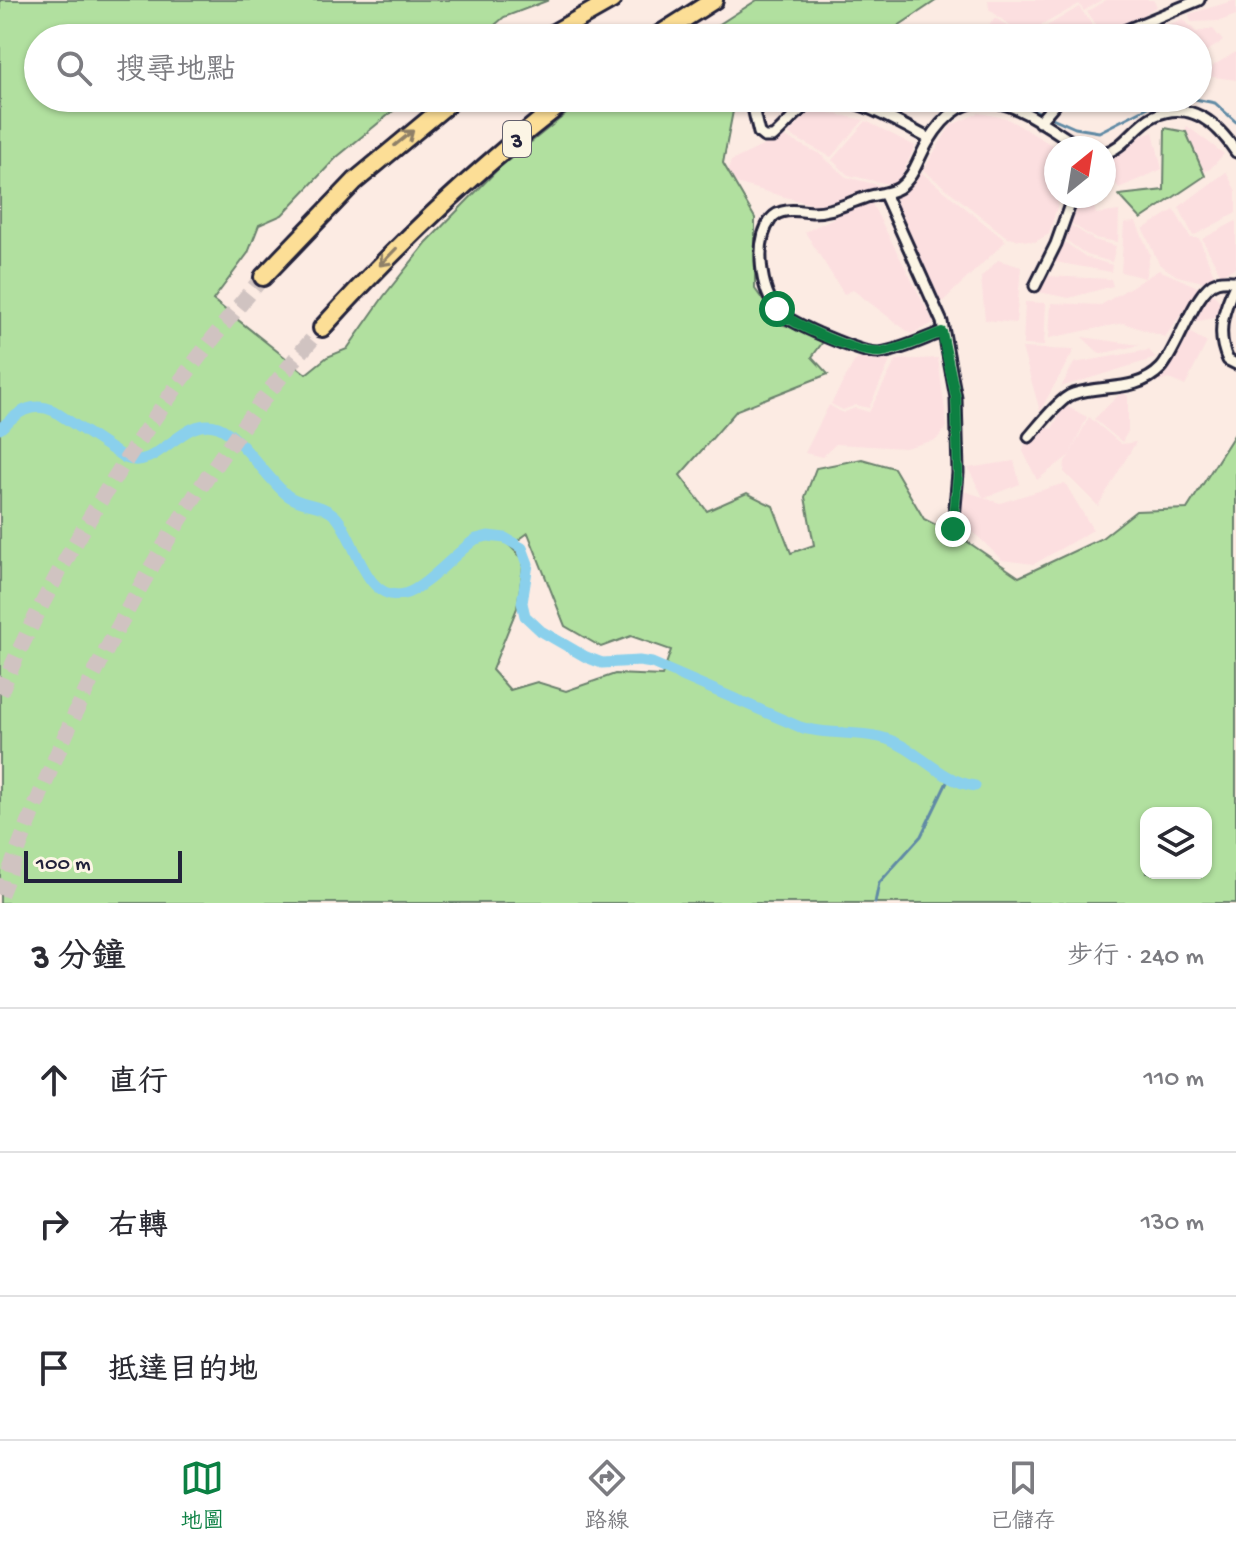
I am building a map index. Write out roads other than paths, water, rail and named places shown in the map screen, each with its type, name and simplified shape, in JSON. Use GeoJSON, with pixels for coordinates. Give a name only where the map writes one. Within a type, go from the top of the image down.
{"type":"FeatureCollection","features":[{"type":"Feature","properties":{"kind":"highway"},"geometry":{"type":"LineString","coordinates":[[570,24],[612,0]]}},
{"type":"Feature","properties":{"kind":"highway"},"geometry":{"type":"LineString","coordinates":[[676,24],[714,0]]}},
{"type":"Feature","properties":{"kind":"highway"},"geometry":{"type":"LineString","coordinates":[[263,277],[355,181],[438,112]]}},
{"type":"Feature","properties":{"kind":"highway","name":"3"},"geometry":{"type":"LineString","coordinates":[[322,328],[429,217],[552,112]]}},
{"type":"Feature","properties":{"kind":"street"},"geometry":{"type":"LineString","coordinates":[[1136,24],[1173,4],[1199,0]]}},
{"type":"Feature","properties":{"kind":"street"},"geometry":{"type":"LineString","coordinates":[[754,112],[759,133],[764,137],[773,137],[800,112]]}},
{"type":"Feature","properties":{"kind":"street"},"geometry":{"type":"LineString","coordinates":[[874,112],[930,139]]}},
{"type":"Feature","properties":{"kind":"street"},"geometry":{"type":"LineString","coordinates":[[942,332],[887,351],[872,352],[792,321],[780,312],[770,298],[763,276],[762,247],[774,215],[787,211],[832,211],[899,188],[911,175],[942,122],[955,112]]}},
{"type":"Feature","properties":{"kind":"street"},"geometry":{"type":"LineString","coordinates":[[1025,112],[1064,136]]}},
{"type":"Feature","properties":{"kind":"street"},"geometry":{"type":"LineString","coordinates":[[1040,120],[1047,112]]}},
{"type":"Feature","properties":{"kind":"street"},"geometry":{"type":"LineString","coordinates":[[1116,148],[1153,117],[1170,112]]}},
{"type":"Feature","properties":{"kind":"street"},"geometry":{"type":"LineString","coordinates":[[1181,112],[1196,114],[1219,128],[1236,152]]}},
{"type":"Feature","properties":{"kind":"street"},"geometry":{"type":"LineString","coordinates":[[884,193],[942,322],[956,398],[958,473],[953,529]]}},
{"type":"Feature","properties":{"kind":"street"},"geometry":{"type":"LineString","coordinates":[[1035,286],[1051,256],[1069,208]]}},
{"type":"Feature","properties":{"kind":"street"},"geometry":{"type":"LineString","coordinates":[[1029,437],[1069,396],[1133,384],[1159,370],[1170,357],[1192,311],[1215,282],[1236,282],[1227,302],[1221,341],[1228,360],[1236,364]]}},
{"type":"Feature","properties":{"kind":"waterway"},"geometry":{"type":"LineString","coordinates":[[1212,102],[1236,122]]}},
{"type":"Feature","properties":{"kind":"waterway"},"geometry":{"type":"LineString","coordinates":[[1039,112],[1075,128],[1099,132],[1138,112]]}},
{"type":"Feature","properties":{"kind":"waterway"},"geometry":{"type":"LineString","coordinates":[[0,429],[24,410],[46,408],[125,458],[137,460],[160,451],[193,428],[205,425],[218,427],[235,439],[287,495],[325,509],[336,517],[362,567],[379,589],[390,594],[412,591],[476,539],[488,536],[505,538],[522,548],[528,564],[522,603],[525,616],[541,631],[586,657],[602,663],[652,663],[800,727],[887,739],[951,778],[975,786]]}},
{"type":"Feature","properties":{"kind":"waterway"},"geometry":{"type":"LineString","coordinates":[[875,903],[879,883],[921,836],[949,778]]}},
{"type":"Feature","properties":{"kind":"tunnel"},"geometry":{"type":"LineString","coordinates":[[0,693],[54,582],[116,475],[186,374],[263,277]]}},
{"type":"Feature","properties":{"kind":"tunnel"},"geometry":{"type":"LineString","coordinates":[[0,895],[69,727],[150,569],[247,420],[322,328]]}}]}
